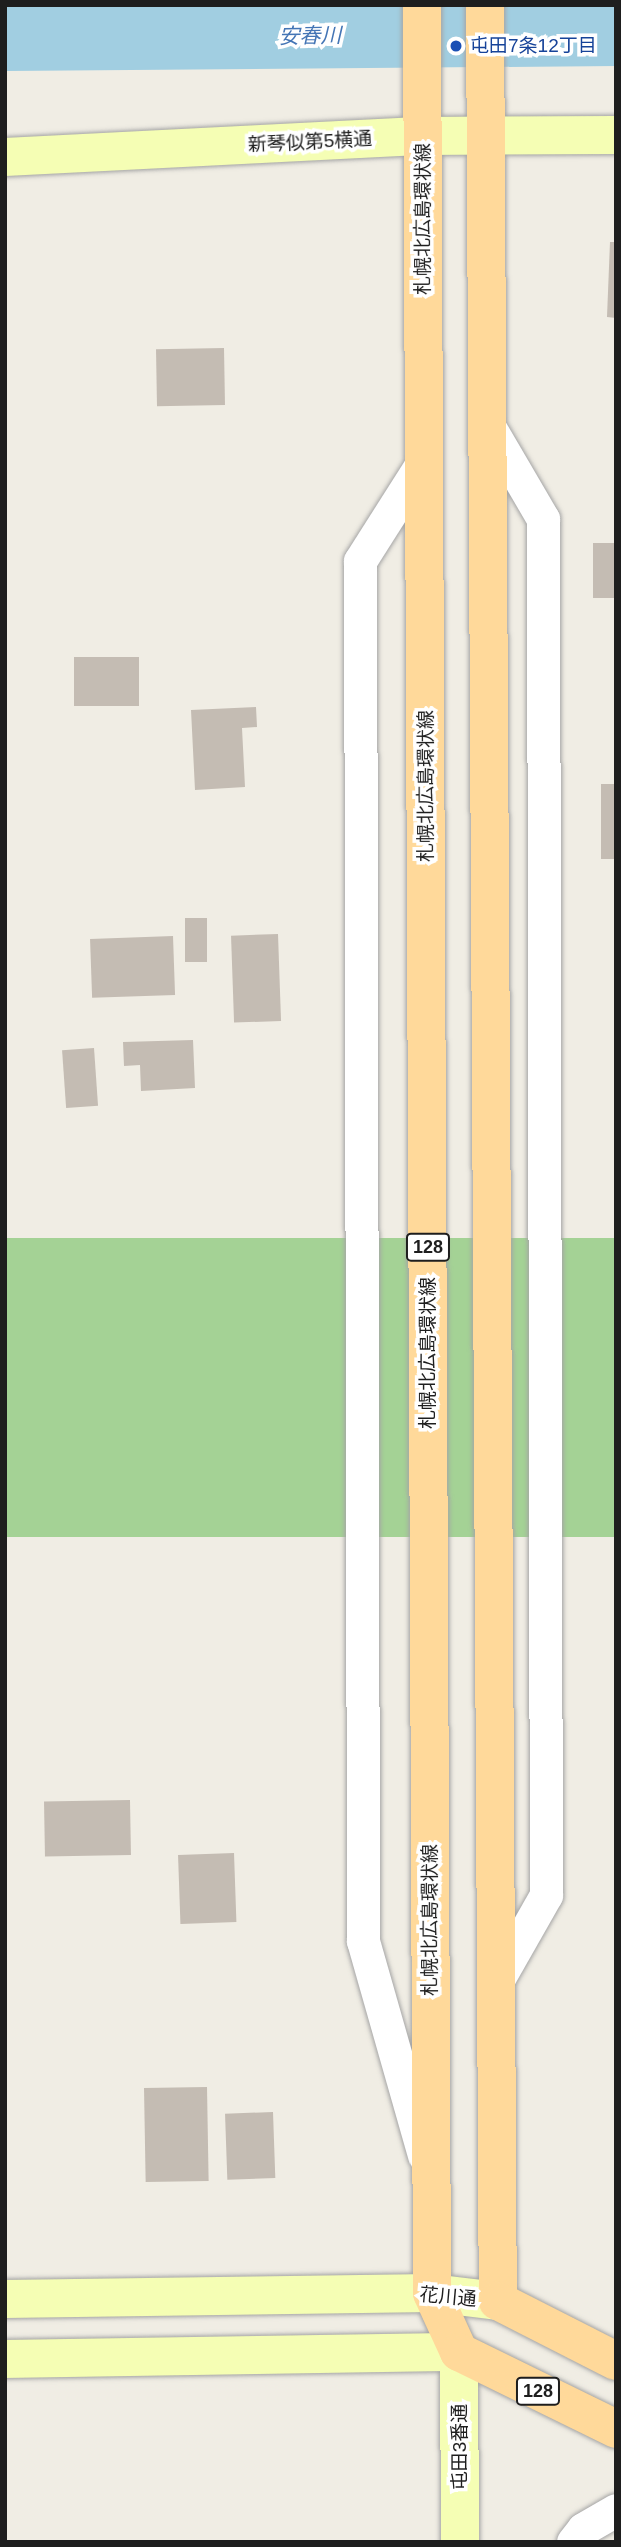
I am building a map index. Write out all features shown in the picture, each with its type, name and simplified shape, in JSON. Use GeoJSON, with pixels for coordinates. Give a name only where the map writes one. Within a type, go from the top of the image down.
{"type":"FeatureCollection","features":[{"type":"Feature","properties":{"kind":"main road","name":"札幌北広島環状線"},"geometry":{"type":"LineString","coordinates":[[422,5],[432,2293],[459,2352]]}},
{"type":"Feature","properties":{"kind":"main road"},"geometry":{"type":"LineString","coordinates":[[485,5],[498,2301],[616,2361]]}},
{"type":"Feature","properties":{"kind":"main road","name":"128"},"geometry":{"type":"LineString","coordinates":[[459,2352],[616,2429]]}},
{"type":"Feature","properties":{"kind":"street","name":"新琴似第5横通"},"geometry":{"type":"LineString","coordinates":[[5,157],[423,122],[485,120],[616,135]]}},
{"type":"Feature","properties":{"kind":"street"},"geometry":{"type":"LineString","coordinates":[[487,423],[543,519],[544,547],[546,1895],[496,1983]]}},
{"type":"Feature","properties":{"kind":"street"},"geometry":{"type":"LineString","coordinates":[[424,460],[359,561],[363,1941],[432,2181]]}},
{"type":"Feature","properties":{"kind":"street","name":"花川通"},"geometry":{"type":"LineString","coordinates":[[5,2300],[432,2293],[498,2301]]}},
{"type":"Feature","properties":{"kind":"street","name":"花川通"},"geometry":{"type":"LineString","coordinates":[[459,2352],[498,2301]]}},
{"type":"Feature","properties":{"kind":"street"},"geometry":{"type":"LineString","coordinates":[[5,2359],[459,2352]]}},
{"type":"Feature","properties":{"kind":"street","name":"屯田3番通"},"geometry":{"type":"LineString","coordinates":[[459,2352],[460,2542]]}},
{"type":"Feature","properties":{"kind":"street"},"geometry":{"type":"LineString","coordinates":[[573,2542],[583,2529],[616,2510]]}},
{"type":"Feature","properties":{"kind":"green space"},"geometry":{"type":"Polygon","coordinates":[[[5,1238],[616,1238],[616,1537],[5,1537],[5,1238]]]}},
{"type":"Feature","properties":{"kind":"building"},"geometry":{"type":"Polygon","coordinates":[[[610,242],[616,242],[616,318],[607,317],[610,242]]]}},
{"type":"Feature","properties":{"kind":"building"},"geometry":{"type":"Polygon","coordinates":[[[224,348],[225,405],[157,406],[156,349],[224,348]]]}},
{"type":"Feature","properties":{"kind":"building"},"geometry":{"type":"Polygon","coordinates":[[[593,543],[616,543],[616,598],[593,598],[593,543]]]}},
{"type":"Feature","properties":{"kind":"building"},"geometry":{"type":"Polygon","coordinates":[[[74,657],[139,657],[139,706],[74,706],[74,657]]]}},
{"type":"Feature","properties":{"kind":"building"},"geometry":{"type":"Polygon","coordinates":[[[256,707],[257,727],[242,728],[245,787],[195,790],[191,710],[256,707]]]}},
{"type":"Feature","properties":{"kind":"building"},"geometry":{"type":"Polygon","coordinates":[[[601,784],[616,784],[616,859],[601,859],[601,784]]]}},
{"type":"Feature","properties":{"kind":"building"},"geometry":{"type":"Polygon","coordinates":[[[185,918],[207,918],[207,962],[185,962],[185,918]]]}},
{"type":"Feature","properties":{"kind":"building"},"geometry":{"type":"Polygon","coordinates":[[[278,934],[281,1021],[234,1023],[231,936],[278,934]]]}},
{"type":"Feature","properties":{"kind":"building"},"geometry":{"type":"Polygon","coordinates":[[[173,936],[175,995],[92,998],[90,939],[173,936]]]}},
{"type":"Feature","properties":{"kind":"building"},"geometry":{"type":"Polygon","coordinates":[[[193,1040],[195,1088],[141,1091],[140,1065],[124,1066],[123,1042],[193,1040]]]}},
{"type":"Feature","properties":{"kind":"building"},"geometry":{"type":"Polygon","coordinates":[[[94,1048],[98,1106],[66,1108],[62,1050],[94,1048]]]}},
{"type":"Feature","properties":{"kind":"building"},"geometry":{"type":"Polygon","coordinates":[[[130,1800],[131,1855],[45,1856],[44,1802],[130,1800]]]}},
{"type":"Feature","properties":{"kind":"building"},"geometry":{"type":"Polygon","coordinates":[[[234,1853],[236,1922],[180,1924],[178,1855],[234,1853]]]}},
{"type":"Feature","properties":{"kind":"building"},"geometry":{"type":"Polygon","coordinates":[[[207,2087],[209,2181],[146,2182],[144,2088],[207,2087]]]}},
{"type":"Feature","properties":{"kind":"building"},"geometry":{"type":"Polygon","coordinates":[[[273,2112],[275,2178],[227,2180],[225,2114],[273,2112]]]}},
{"type":"Feature","properties":{"kind":"waterway","name":"安春川"},"geometry":{"type":"LineString","coordinates":[[5,38],[616,33]]}},
{"type":"Feature","properties":{"kind":"place","name":"屯田7条12丁目"},"geometry":{"type":"Point","coordinates":[456,46]}}]}
